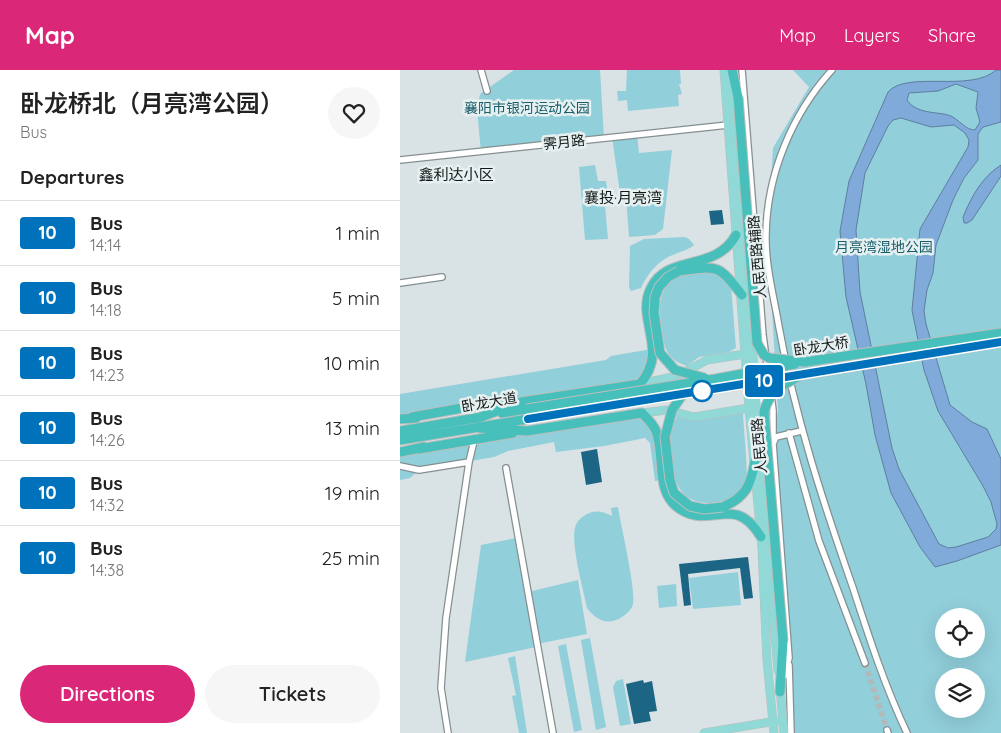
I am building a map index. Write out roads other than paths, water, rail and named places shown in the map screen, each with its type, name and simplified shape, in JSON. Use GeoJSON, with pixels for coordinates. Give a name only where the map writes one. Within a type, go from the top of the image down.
{"type":"FeatureCollection","features":[{"type":"Feature","properties":{"kind":"highway"},"geometry":{"type":"LineString","coordinates":[[731,70],[738,97],[757,343],[764,355],[769,358],[805,362]]}},
{"type":"Feature","properties":{"kind":"highway"},"geometry":{"type":"LineString","coordinates":[[412,417],[490,403],[524,405],[640,384],[652,367],[653,350],[647,306],[650,289],[659,276],[671,269],[718,255],[730,247],[736,236]]}},
{"type":"Feature","properties":{"kind":"highway"},"geometry":{"type":"LineString","coordinates":[[715,379],[690,376],[675,370],[660,353],[654,313],[655,297],[659,287],[679,271],[710,267],[721,270],[742,295]]}},
{"type":"Feature","properties":{"kind":"highway","name":"卧龙大桥"},"geometry":{"type":"LineString","coordinates":[[524,405],[715,379],[805,362],[1001,333]]}},
{"type":"Feature","properties":{"kind":"highway","name":"卧龙大桥"},"geometry":{"type":"LineString","coordinates":[[528,419],[1001,342]]}},
{"type":"Feature","properties":{"kind":"highway"},"geometry":{"type":"LineString","coordinates":[[780,692],[783,641],[764,412],[767,402],[777,389],[801,375]]}},
{"type":"Feature","properties":{"kind":"highway"},"geometry":{"type":"LineString","coordinates":[[683,394],[672,410],[665,437],[670,480],[674,493],[690,506],[704,509],[723,507],[735,502],[745,492],[752,480],[755,461]]}},
{"type":"Feature","properties":{"kind":"highway","name":"卧龙大道"},"geometry":{"type":"LineString","coordinates":[[400,431],[478,418],[524,405]]}},
{"type":"Feature","properties":{"kind":"highway"},"geometry":{"type":"LineString","coordinates":[[420,449],[642,413],[656,431],[663,485],[669,497],[679,509],[692,515],[732,513],[744,517],[753,524],[761,537]]}},
{"type":"Feature","properties":{"kind":"highway","name":"卧龙大道"},"geometry":{"type":"LineString","coordinates":[[400,419],[412,417],[456,421]]}},
{"type":"Feature","properties":{"kind":"highway","name":"卧龙大道"},"geometry":{"type":"LineString","coordinates":[[400,440],[528,419]]}},
{"type":"Feature","properties":{"kind":"highway"},"geometry":{"type":"LineString","coordinates":[[480,428],[527,431]]}},
{"type":"Feature","properties":{"kind":"highway","name":"卧龙大道"},"geometry":{"type":"LineString","coordinates":[[400,452],[420,449],[457,431]]}},
{"type":"Feature","properties":{"kind":"main road","name":"人民西路"},"geometry":{"type":"LineString","coordinates":[[724,70],[736,236],[784,733]]}},
{"type":"Feature","properties":{"kind":"main road","name":"人民西路"},"geometry":{"type":"LineString","coordinates":[[731,70],[748,353]]}},
{"type":"Feature","properties":{"kind":"main road"},"geometry":{"type":"LineString","coordinates":[[640,384],[677,376],[707,360],[748,353]]}},
{"type":"Feature","properties":{"kind":"main road"},"geometry":{"type":"LineString","coordinates":[[642,413],[667,410],[694,417],[753,410]]}},
{"type":"Feature","properties":{"kind":"main road","name":"人民西路"},"geometry":{"type":"LineString","coordinates":[[753,410],[774,733]]}},
{"type":"Feature","properties":{"kind":"main road"},"geometry":{"type":"LineString","coordinates":[[704,733],[772,721],[782,721]]}},
{"type":"Feature","properties":{"kind":"street"},"geometry":{"type":"LineString","coordinates":[[481,70],[487,90]]}},
{"type":"Feature","properties":{"kind":"street","name":"人民西路辅路"},"geometry":{"type":"LineString","coordinates":[[742,70],[773,423],[789,658],[780,692]]}},
{"type":"Feature","properties":{"kind":"street"},"geometry":{"type":"LineString","coordinates":[[832,70],[823,81],[781,150],[774,175],[766,233],[767,260],[780,334],[802,431],[823,503],[897,714],[906,733]]}},
{"type":"Feature","properties":{"kind":"street","name":"霁月路"},"geometry":{"type":"LineString","coordinates":[[400,160],[728,126]]}},
{"type":"Feature","properties":{"kind":"street"},"geometry":{"type":"LineString","coordinates":[[400,283],[442,277]]}},
{"type":"Feature","properties":{"kind":"street"},"geometry":{"type":"LineString","coordinates":[[748,353],[764,358],[767,362]]}},
{"type":"Feature","properties":{"kind":"street"},"geometry":{"type":"LineString","coordinates":[[753,410],[770,388]]}},
{"type":"Feature","properties":{"kind":"street"},"geometry":{"type":"LineString","coordinates":[[773,423],[774,430],[780,435]]}},
{"type":"Feature","properties":{"kind":"street"},"geometry":{"type":"LineString","coordinates":[[773,444],[776,437],[780,435],[802,431]]}},
{"type":"Feature","properties":{"kind":"street"},"geometry":{"type":"LineString","coordinates":[[789,433],[819,541],[865,663]]}},
{"type":"Feature","properties":{"kind":"street"},"geometry":{"type":"LineString","coordinates":[[448,733],[441,688],[446,618],[469,462],[474,441]]}},
{"type":"Feature","properties":{"kind":"street"},"geometry":{"type":"LineString","coordinates":[[400,466],[419,470],[469,462]]}},
{"type":"Feature","properties":{"kind":"street"},"geometry":{"type":"LineString","coordinates":[[506,468],[553,733]]}},
{"type":"Feature","properties":{"kind":"street"},"geometry":{"type":"LineString","coordinates":[[789,658],[791,733]]}},
{"type":"Feature","properties":{"kind":"tunnel"},"geometry":{"type":"LineString","coordinates":[[865,663],[887,730]]}},
{"type":"Feature","properties":{"kind":"district","name":"鑫利达小区"},"geometry":{"type":"Point","coordinates":[456,175]}},
{"type":"Feature","properties":{"kind":"district","name":"襄投·月亮湾"},"geometry":{"type":"Point","coordinates":[623,198]}},
{"type":"Feature","properties":{"kind":"park label","name":"襄阳市银河运动公园"},"geometry":{"type":"Point","coordinates":[527,108]}},
{"type":"Feature","properties":{"kind":"park label","name":"月亮湾湿地公园"},"geometry":{"type":"Point","coordinates":[884,247]}}]}
